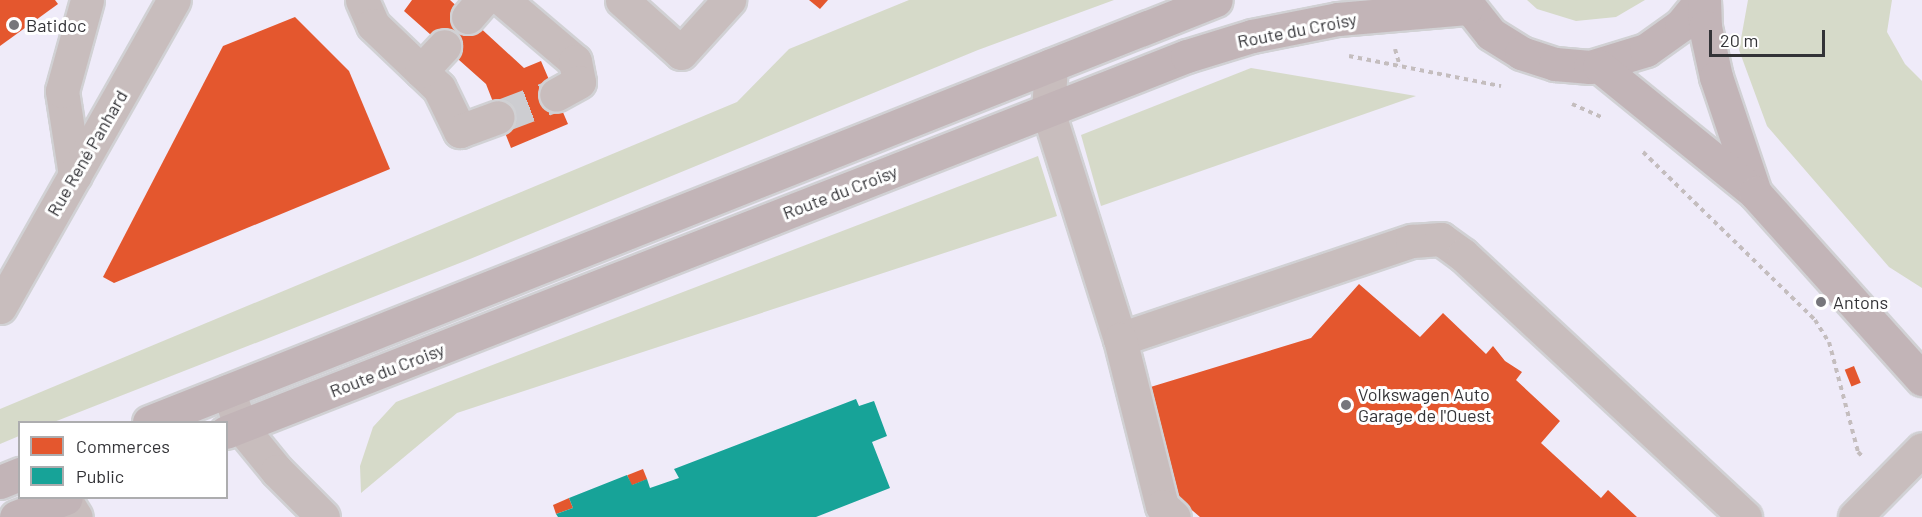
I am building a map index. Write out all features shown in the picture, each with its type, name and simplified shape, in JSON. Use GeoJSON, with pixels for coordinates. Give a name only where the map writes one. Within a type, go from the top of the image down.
{"type":"FeatureCollection","features":[{"type":"Feature","properties":{"kind":"main road","name":"Route du Croisy"},"geometry":{"type":"LineString","coordinates":[[154,421],[1216,0]]}},
{"type":"Feature","properties":{"kind":"main road"},"geometry":{"type":"LineString","coordinates":[[1466,4],[1491,34],[1521,53],[1555,64],[1599,66],[1646,50],[1681,25],[1703,0]]}},
{"type":"Feature","properties":{"kind":"main road"},"geometry":{"type":"LineString","coordinates":[[1703,0],[1705,27],[1716,77],[1755,193]]}},
{"type":"Feature","properties":{"kind":"main road","name":"Route du Croisy"},"geometry":{"type":"LineString","coordinates":[[234,430],[1187,56],[1252,36],[1338,19],[1466,4]]}},
{"type":"Feature","properties":{"kind":"main road"},"geometry":{"type":"LineString","coordinates":[[1599,66],[1755,193],[1922,379]]}},
{"type":"Feature","properties":{"kind":"main road"},"geometry":{"type":"LineString","coordinates":[[0,482],[18,475]]}},
{"type":"Feature","properties":{"kind":"main road"},"geometry":{"type":"LineString","coordinates":[[16,517],[69,504]]}},
{"type":"Feature","properties":{"kind":"street"},"geometry":{"type":"LineString","coordinates":[[75,175],[62,91],[87,0]]}},
{"type":"Feature","properties":{"kind":"street","name":"Rue René Panhard"},"geometry":{"type":"LineString","coordinates":[[0,307],[174,0]]}},
{"type":"Feature","properties":{"kind":"street"},"geometry":{"type":"LineString","coordinates":[[362,0],[373,25],[439,88],[460,131],[498,117]]}},
{"type":"Feature","properties":{"kind":"street"},"geometry":{"type":"LineString","coordinates":[[503,0],[575,61],[579,82],[556,95]]}},
{"type":"Feature","properties":{"kind":"street"},"geometry":{"type":"LineString","coordinates":[[622,0],[681,53],[729,0]]}},
{"type":"Feature","properties":{"kind":"street"},"geometry":{"type":"LineString","coordinates":[[421,70],[444,45]]}},
{"type":"Feature","properties":{"kind":"street"},"geometry":{"type":"LineString","coordinates":[[1051,65],[1048,111],[1120,339],[1162,506],[1174,517]]}},
{"type":"Feature","properties":{"kind":"street"},"geometry":{"type":"LineString","coordinates":[[1120,339],[1412,240],[1441,239],[1463,255],[1745,517]]}},
{"type":"Feature","properties":{"kind":"street"},"geometry":{"type":"LineString","coordinates":[[228,391],[234,430],[323,517]]}},
{"type":"Feature","properties":{"kind":"street"},"geometry":{"type":"LineString","coordinates":[[1855,517],[1922,449]]}},
{"type":"Feature","properties":{"kind":"path"},"geometry":{"type":"LineString","coordinates":[[1400,66],[1514,88]]}},
{"type":"Feature","properties":{"kind":"path"},"geometry":{"type":"LineString","coordinates":[[1569,103],[1605,118]]}},
{"type":"Feature","properties":{"kind":"path"},"geometry":{"type":"LineString","coordinates":[[1635,145],[1815,320],[1834,358],[1858,452],[1887,483]]}},
{"type":"Feature","properties":{"kind":"shaded area"},"geometry":{"type":"Polygon","coordinates":[[[0,0],[1922,0],[1922,517],[0,517],[0,0]]]}},
{"type":"Feature","properties":{"kind":"green space"},"geometry":{"type":"Polygon","coordinates":[[[909,0],[1114,0],[978,50],[470,259],[57,421],[18,421],[18,436],[0,444],[0,409],[737,102],[789,49],[909,0]]]}},
{"type":"Feature","properties":{"kind":"green space"},"geometry":{"type":"Polygon","coordinates":[[[1527,0],[1645,0],[1616,17],[1576,21],[1537,9],[1527,0]]]}},
{"type":"Feature","properties":{"kind":"green space"},"geometry":{"type":"Polygon","coordinates":[[[1748,0],[1892,0],[1887,32],[1905,64],[1922,81],[1922,288],[1889,267],[1767,126],[1739,50],[1748,0]]]}},
{"type":"Feature","properties":{"kind":"green space"},"geometry":{"type":"Polygon","coordinates":[[[1251,68],[1416,96],[1101,206],[1081,135],[1251,68]]]}},
{"type":"Feature","properties":{"kind":"green space"},"geometry":{"type":"Polygon","coordinates":[[[1038,156],[1057,216],[457,413],[361,493],[360,466],[373,427],[396,402],[1038,156]]]}},
{"type":"Feature","properties":{"kind":"building: Commerces","name":"Batidoc"},"geometry":{"type":"Polygon","coordinates":[[[0,0],[55,0],[58,4],[0,46],[0,0]]]}},
{"type":"Feature","properties":{"kind":"building: Commerces"},"geometry":{"type":"Polygon","coordinates":[[[412,0],[450,0],[524,68],[541,61],[568,124],[511,148],[486,84],[404,11],[412,0]]]}},
{"type":"Feature","properties":{"kind":"building: Commerces"},"geometry":{"type":"Polygon","coordinates":[[[809,0],[828,0],[820,9],[809,0]]]}},
{"type":"Feature","properties":{"kind":"building: Commerces"},"geometry":{"type":"Polygon","coordinates":[[[295,17],[349,71],[390,169],[114,283],[103,277],[223,46],[295,17]]]}},
{"type":"Feature","properties":{"kind":"building: Commerces","name":"Volkswagen Auto Garage de l'Ouest"},"geometry":{"type":"Polygon","coordinates":[[[1359,284],[1420,337],[1443,313],[1486,354],[1493,346],[1505,361],[1522,372],[1516,380],[1560,421],[1541,443],[1601,498],[1608,490],[1637,517],[1200,517],[1172,493],[1144,389],[1311,338],[1359,284]]]}},
{"type":"Feature","properties":{"kind":"building: Commerces"},"geometry":{"type":"Polygon","coordinates":[[[1854,366],[1861,383],[1851,386],[1845,370],[1854,366]]]}},
{"type":"Feature","properties":{"kind":"building: Commerces"},"geometry":{"type":"Polygon","coordinates":[[[643,469],[647,479],[631,486],[627,475],[643,469]]]}},
{"type":"Feature","properties":{"kind":"building: Commerces"},"geometry":{"type":"Polygon","coordinates":[[[569,498],[573,508],[556,514],[553,505],[569,498]]]}},
{"type":"Feature","properties":{"kind":"building: Public"},"geometry":{"type":"Polygon","coordinates":[[[856,399],[859,406],[874,401],[887,436],[872,442],[890,488],[816,517],[558,517],[556,514],[573,508],[569,498],[627,475],[632,485],[647,479],[650,488],[679,478],[674,469],[856,399]]]}},
{"type":"Feature","properties":{"kind":"tunnel"},"geometry":{"type":"LineString","coordinates":[[498,117],[556,95]]}},
{"type":"Feature","properties":{"kind":"place","name":"Batidoc"},"geometry":{"type":"Point","coordinates":[14,25]}},
{"type":"Feature","properties":{"kind":"place","name":"Antons"},"geometry":{"type":"Point","coordinates":[1821,302]}},
{"type":"Feature","properties":{"kind":"place","name":"Volkswagen Auto Garage de l'Ouest"},"geometry":{"type":"Point","coordinates":[1346,405]}}]}
